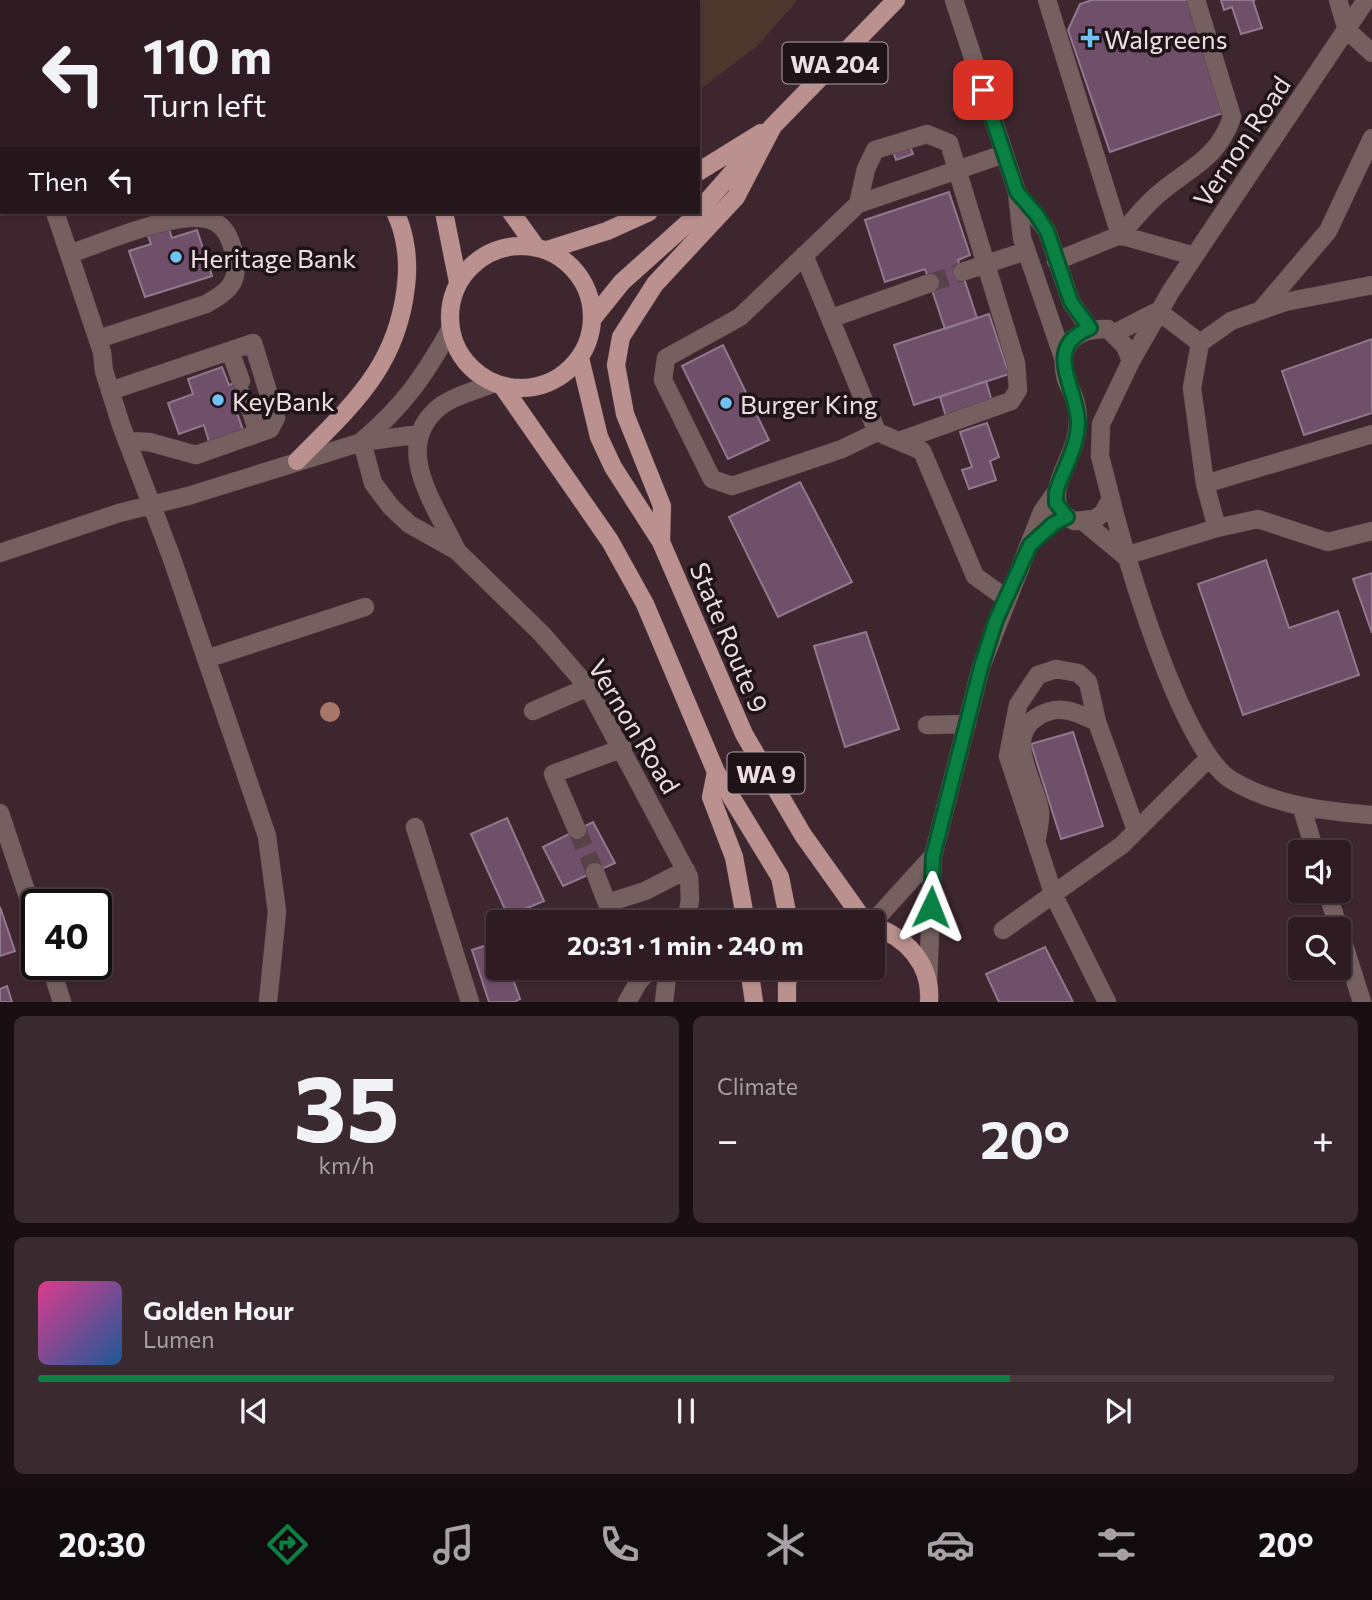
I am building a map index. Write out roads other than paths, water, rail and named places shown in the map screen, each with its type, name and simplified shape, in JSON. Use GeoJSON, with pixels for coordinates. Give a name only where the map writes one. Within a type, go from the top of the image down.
{"type":"FeatureCollection","features":[{"type":"Feature","properties":{"kind":"main road","name":"WA 204"},"geometry":{"type":"LineString","coordinates":[[700,211],[774,126],[896,0]]}},
{"type":"Feature","properties":{"kind":"main road","name":"WA 204"},"geometry":{"type":"LineString","coordinates":[[700,171],[774,126]]}},
{"type":"Feature","properties":{"kind":"main road"},"geometry":{"type":"LineString","coordinates":[[661,542],[662,506],[625,414],[617,365],[621,337],[655,284],[736,197],[774,126]]}},
{"type":"Feature","properties":{"kind":"main road"},"geometry":{"type":"LineString","coordinates":[[297,461],[359,398],[385,360],[402,318],[408,267],[395,214]]}},
{"type":"Feature","properties":{"kind":"main road"},"geometry":{"type":"LineString","coordinates":[[444,214],[458,282]]}},
{"type":"Feature","properties":{"kind":"main road"},"geometry":{"type":"LineString","coordinates":[[513,214],[541,249]]}},
{"type":"Feature","properties":{"kind":"main road"},"geometry":{"type":"LineString","coordinates":[[541,249],[607,232],[645,214]]}},
{"type":"Feature","properties":{"kind":"main road","name":"WA 204"},"geometry":{"type":"LineString","coordinates":[[593,318],[622,282],[697,214]]}},
{"type":"Feature","properties":{"kind":"main road"},"geometry":{"type":"LineString","coordinates":[[513,246],[541,249],[566,261],[580,277],[590,296],[593,318],[590,339],[580,358],[568,371],[546,384],[520,389],[498,385],[472,371],[458,352],[450,330],[449,313],[458,282],[472,265],[491,252],[513,246]]}},
{"type":"Feature","properties":{"kind":"main road","name":"State Route 9"},"geometry":{"type":"LineString","coordinates":[[580,358],[599,437],[613,467],[661,542],[744,734],[803,835],[856,910]]}},
{"type":"Feature","properties":{"kind":"main road","name":"WA 9"},"geometry":{"type":"LineString","coordinates":[[498,385],[610,541],[640,594],[716,772],[780,877],[787,910]]}},
{"type":"Feature","properties":{"kind":"main road"},"geometry":{"type":"LineString","coordinates":[[716,772],[711,797],[734,857],[744,910]]}},
{"type":"Feature","properties":{"kind":"main road"},"geometry":{"type":"LineString","coordinates":[[885,930],[908,945],[921,962],[928,983],[929,1002]]}},
{"type":"Feature","properties":{"kind":"main road"},"geometry":{"type":"LineString","coordinates":[[751,980],[754,1002]]}},
{"type":"Feature","properties":{"kind":"main road"},"geometry":{"type":"LineString","coordinates":[[783,998],[788,980]]}},
{"type":"Feature","properties":{"kind":"street"},"geometry":{"type":"LineString","coordinates":[[928,983],[933,856],[981,667],[1042,512],[1056,492],[1078,426],[1077,405],[1026,251],[1018,218],[1017,192],[954,0]]}},
{"type":"Feature","properties":{"kind":"street"},"geometry":{"type":"LineString","coordinates":[[1047,0],[1120,235]]}},
{"type":"Feature","properties":{"kind":"street"},"geometry":{"type":"LineString","coordinates":[[1056,261],[1120,235],[1155,197],[1197,168],[1227,134],[1232,117],[1196,0]]}},
{"type":"Feature","properties":{"kind":"street"},"geometry":{"type":"LineString","coordinates":[[1338,0],[1347,30],[1372,53]]}},
{"type":"Feature","properties":{"kind":"street","name":"Vernon Road"},"geometry":{"type":"LineString","coordinates":[[1366,0],[1158,311],[1101,424],[1098,438],[1125,556],[1180,701],[1209,758],[1231,781],[1302,808],[1372,816]]}},
{"type":"Feature","properties":{"kind":"street"},"geometry":{"type":"LineString","coordinates":[[858,204],[866,169],[875,150],[927,134],[949,143],[1016,363],[1018,390],[1011,401],[902,440]]}},
{"type":"Feature","properties":{"kind":"street"},"geometry":{"type":"LineString","coordinates":[[1261,310],[1328,231],[1372,138]]}},
{"type":"Feature","properties":{"kind":"street"},"geometry":{"type":"LineString","coordinates":[[1004,154],[858,204],[740,317],[666,358],[663,380],[712,479],[732,486],[842,449],[877,432],[902,440],[922,451],[975,576],[1007,599]]}},
{"type":"Feature","properties":{"kind":"street"},"geometry":{"type":"LineString","coordinates":[[1017,192],[1047,231],[1071,302],[1090,328]]}},
{"type":"Feature","properties":{"kind":"street"},"geometry":{"type":"LineString","coordinates":[[56,214],[98,338],[110,391],[267,836],[277,912],[268,1002]]}},
{"type":"Feature","properties":{"kind":"street"},"geometry":{"type":"LineString","coordinates":[[69,254],[169,222],[191,218],[215,222],[230,242],[236,268],[235,279],[230,289],[221,296],[206,304],[98,338]]}},
{"type":"Feature","properties":{"kind":"street"},"geometry":{"type":"LineString","coordinates":[[1120,235],[1194,256]]}},
{"type":"Feature","properties":{"kind":"street"},"geometry":{"type":"LineString","coordinates":[[962,272],[1026,251]]}},
{"type":"Feature","properties":{"kind":"street"},"geometry":{"type":"LineString","coordinates":[[804,256],[832,318],[877,432]]}},
{"type":"Feature","properties":{"kind":"street"},"geometry":{"type":"LineString","coordinates":[[832,318],[930,283]]}},
{"type":"Feature","properties":{"kind":"street"},"geometry":{"type":"LineString","coordinates":[[1217,528],[1205,484],[1192,388],[1199,343],[1231,321],[1261,310],[1285,302],[1372,285]]}},
{"type":"Feature","properties":{"kind":"street"},"geometry":{"type":"LineString","coordinates":[[1158,311],[1199,343]]}},
{"type":"Feature","properties":{"kind":"street","name":"Vernon Road"},"geometry":{"type":"LineString","coordinates":[[1115,334],[1158,311]]}},
{"type":"Feature","properties":{"kind":"street"},"geometry":{"type":"LineString","coordinates":[[1063,360],[1069,342],[1090,328],[1108,329],[1115,334],[1131,361]]}},
{"type":"Feature","properties":{"kind":"street"},"geometry":{"type":"LineString","coordinates":[[362,442],[401,406],[423,379],[450,330]]}},
{"type":"Feature","properties":{"kind":"street"},"geometry":{"type":"LineString","coordinates":[[110,391],[253,343],[276,418],[270,429],[196,455],[149,442],[127,441]]}},
{"type":"Feature","properties":{"kind":"street"},"geometry":{"type":"LineString","coordinates":[[230,351],[241,381]]}},
{"type":"Feature","properties":{"kind":"street"},"geometry":{"type":"LineString","coordinates":[[0,553],[119,513],[362,442],[420,434],[442,405],[498,385]]}},
{"type":"Feature","properties":{"kind":"street"},"geometry":{"type":"LineString","coordinates":[[249,405],[258,433]]}},
{"type":"Feature","properties":{"kind":"street","name":"Vernon Road"},"geometry":{"type":"LineString","coordinates":[[420,434],[417,449],[418,471],[457,551]]}},
{"type":"Feature","properties":{"kind":"street"},"geometry":{"type":"LineString","coordinates":[[1205,484],[1372,434]]}},
{"type":"Feature","properties":{"kind":"street","name":"Vernon Road"},"geometry":{"type":"LineString","coordinates":[[362,442],[373,483],[391,507],[409,524],[457,551],[542,634],[587,687],[623,748],[686,870],[690,900],[688,910]]}},
{"type":"Feature","properties":{"kind":"street"},"geometry":{"type":"LineString","coordinates":[[1056,492],[1056,503],[1125,556],[1217,528],[1258,519],[1328,542],[1372,531]]}},
{"type":"Feature","properties":{"kind":"street"},"geometry":{"type":"LineString","coordinates":[[1030,545],[1053,524],[1103,513],[1111,499]]}},
{"type":"Feature","properties":{"kind":"street"},"geometry":{"type":"LineString","coordinates":[[206,659],[365,607]]}},
{"type":"Feature","properties":{"kind":"street"},"geometry":{"type":"LineString","coordinates":[[1107,1002],[1054,895],[1008,756],[1018,705],[1038,674],[1056,669],[1078,673],[1088,682],[1097,722],[1136,830]]}},
{"type":"Feature","properties":{"kind":"street"},"geometry":{"type":"LineString","coordinates":[[533,711],[587,687]]}},
{"type":"Feature","properties":{"kind":"street"},"geometry":{"type":"LineString","coordinates":[[1036,842],[1041,813],[1022,754],[1023,733],[1029,722],[1046,711],[1069,708],[1097,722]]}},
{"type":"Feature","properties":{"kind":"street"},"geometry":{"type":"LineString","coordinates":[[926,725],[967,724]]}},
{"type":"Feature","properties":{"kind":"street"},"geometry":{"type":"LineString","coordinates":[[577,830],[553,774],[623,748]]}},
{"type":"Feature","properties":{"kind":"street"},"geometry":{"type":"LineString","coordinates":[[1003,930],[1054,895],[1136,830],[1209,758]]}},
{"type":"Feature","properties":{"kind":"street"},"geometry":{"type":"LineString","coordinates":[[1302,808],[1311,840]]}},
{"type":"Feature","properties":{"kind":"street"},"geometry":{"type":"LineString","coordinates":[[0,813],[25,889]]}},
{"type":"Feature","properties":{"kind":"street"},"geometry":{"type":"LineString","coordinates":[[415,827],[470,1002]]}},
{"type":"Feature","properties":{"kind":"street"},"geometry":{"type":"LineString","coordinates":[[885,910],[933,856]]}},
{"type":"Feature","properties":{"kind":"street"},"geometry":{"type":"LineString","coordinates":[[595,872],[607,903],[645,891],[686,870]]}},
{"type":"Feature","properties":{"kind":"street"},"geometry":{"type":"LineString","coordinates":[[1331,903],[1362,1002]]}},
{"type":"Feature","properties":{"kind":"street"},"geometry":{"type":"LineString","coordinates":[[55,980],[62,1002]]}},
{"type":"Feature","properties":{"kind":"street"},"geometry":{"type":"LineString","coordinates":[[627,1002],[640,980]]}},
{"type":"Feature","properties":{"kind":"street"},"geometry":{"type":"LineString","coordinates":[[664,1002],[667,980]]}},
{"type":"Feature","properties":{"kind":"tunnel"},"geometry":{"type":"LineString","coordinates":[[930,283],[962,272]]}},
{"type":"Feature","properties":{"kind":"tunnel"},"geometry":{"type":"LineString","coordinates":[[577,830],[595,872]]}},
{"type":"Feature","properties":{"kind":"place","name":"Walgreens"},"geometry":{"type":"Point","coordinates":[1090,38]}},
{"type":"Feature","properties":{"kind":"place","name":"Heritage Bank"},"geometry":{"type":"Point","coordinates":[176,257]}},
{"type":"Feature","properties":{"kind":"place","name":"KeyBank"},"geometry":{"type":"Point","coordinates":[218,400]}},
{"type":"Feature","properties":{"kind":"place","name":"Burger King"},"geometry":{"type":"Point","coordinates":[726,403]}}]}
